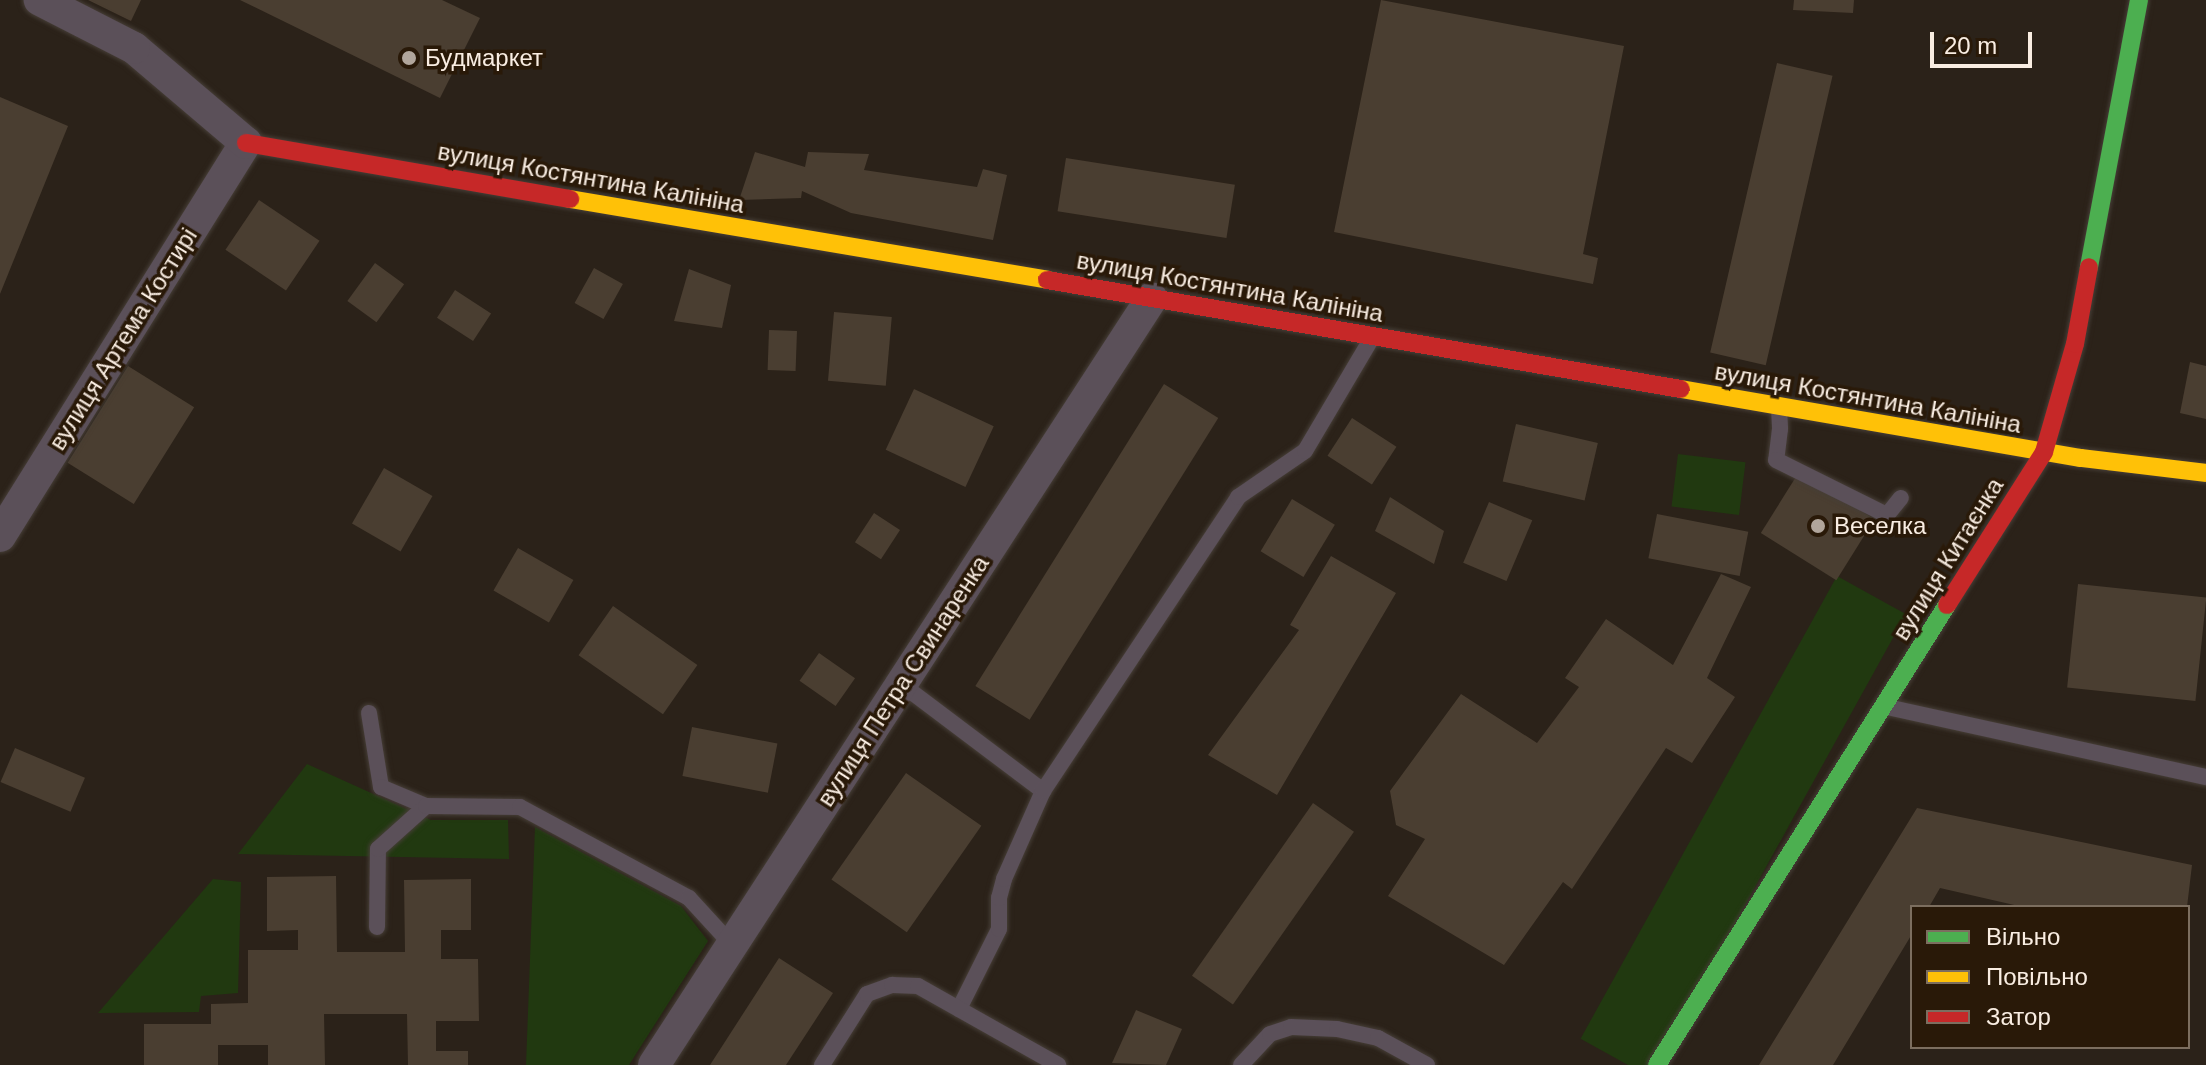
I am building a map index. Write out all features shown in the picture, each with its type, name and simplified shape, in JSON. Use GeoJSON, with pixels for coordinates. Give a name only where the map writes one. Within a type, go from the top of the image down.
{"type":"FeatureCollection","features":[{"type":"Feature","properties":{"kind":"street"},"geometry":{"type":"LineString","coordinates":[[40,0],[134,48],[246,143]]}},
{"type":"Feature","properties":{"kind":"street","name":"вулиця Китаєнка"},"geometry":{"type":"LineString","coordinates":[[1657,1065],[2044,452],[2075,344],[2139,0]]}},
{"type":"Feature","properties":{"kind":"street","name":"вулиця Костянтина Калініна"},"geometry":{"type":"LineString","coordinates":[[246,143],[2044,452],[2206,473]]}},
{"type":"Feature","properties":{"kind":"street","name":"вулиця Артема Костирі"},"geometry":{"type":"LineString","coordinates":[[0,536],[246,143]]}},
{"type":"Feature","properties":{"kind":"street","name":"вулиця Петра Свинаренка"},"geometry":{"type":"LineString","coordinates":[[654,1065],[1152,298]]}},
{"type":"Feature","properties":{"kind":"lane"},"geometry":{"type":"LineString","coordinates":[[959,1009],[999,929],[999,898],[1004,879],[1043,791],[1238,497],[1305,451],[1373,336]]}},
{"type":"Feature","properties":{"kind":"lane"},"geometry":{"type":"LineString","coordinates":[[1778,407],[1780,429],[1776,460],[1887,515],[1901,498]]}},
{"type":"Feature","properties":{"kind":"lane"},"geometry":{"type":"LineString","coordinates":[[901,684],[1043,791]]}},
{"type":"Feature","properties":{"kind":"lane"},"geometry":{"type":"LineString","coordinates":[[1883,706],[2206,777]]}},
{"type":"Feature","properties":{"kind":"lane"},"geometry":{"type":"LineString","coordinates":[[369,713],[381,787],[426,806],[520,807],[689,898],[732,945]]}},
{"type":"Feature","properties":{"kind":"lane"},"geometry":{"type":"LineString","coordinates":[[377,927],[378,849],[426,806]]}},
{"type":"Feature","properties":{"kind":"lane"},"geometry":{"type":"LineString","coordinates":[[822,1065],[867,994],[892,985],[918,986],[1058,1065]]}},
{"type":"Feature","properties":{"kind":"lane"},"geometry":{"type":"LineString","coordinates":[[1241,1065],[1270,1034],[1291,1027],[1337,1029],[1378,1038],[1427,1065]]}},
{"type":"Feature","properties":{"kind":"green space"},"geometry":{"type":"Polygon","coordinates":[[[1678,454],[1745,462],[1739,515],[1672,507],[1678,454]]]}},
{"type":"Feature","properties":{"kind":"green space"},"geometry":{"type":"Polygon","coordinates":[[[1837,576],[1906,614],[1656,1065],[1628,1065],[1581,1039],[1837,576]]]}},
{"type":"Feature","properties":{"kind":"green space"},"geometry":{"type":"Polygon","coordinates":[[[307,764],[431,820],[508,820],[509,859],[238,854],[307,764]]]}},
{"type":"Feature","properties":{"kind":"green space"},"geometry":{"type":"Polygon","coordinates":[[[535,827],[681,906],[708,941],[629,1065],[526,1065],[535,827]]]}},
{"type":"Feature","properties":{"kind":"green space"},"geometry":{"type":"Polygon","coordinates":[[[213,879],[241,882],[238,993],[201,996],[199,1012],[98,1013],[213,879]]]}},
{"type":"Feature","properties":{"kind":"building"},"geometry":{"type":"Polygon","coordinates":[[[88,0],[141,0],[131,21],[88,0]]]}},
{"type":"Feature","properties":{"kind":"building","name":"Будмаркет"},"geometry":{"type":"Polygon","coordinates":[[[240,0],[442,0],[480,18],[440,98],[240,0]]]}},
{"type":"Feature","properties":{"kind":"building"},"geometry":{"type":"Polygon","coordinates":[[[1381,0],[1624,46],[1583,254],[1598,258],[1593,284],[1334,232],[1381,0]]]}},
{"type":"Feature","properties":{"kind":"building"},"geometry":{"type":"Polygon","coordinates":[[[1794,0],[1854,0],[1853,13],[1793,10],[1794,0]]]}},
{"type":"Feature","properties":{"kind":"building"},"geometry":{"type":"Polygon","coordinates":[[[1777,63],[1833,76],[1766,365],[1710,352],[1777,63]]]}},
{"type":"Feature","properties":{"kind":"building"},"geometry":{"type":"Polygon","coordinates":[[[0,97],[68,126],[0,294],[0,97]]]}},
{"type":"Feature","properties":{"kind":"building"},"geometry":{"type":"Polygon","coordinates":[[[755,152],[805,167],[808,152],[869,154],[864,170],[977,187],[983,169],[1007,175],[993,240],[851,213],[802,191],[801,198],[739,200],[755,152]]]}},
{"type":"Feature","properties":{"kind":"building"},"geometry":{"type":"Polygon","coordinates":[[[1066,158],[1235,185],[1226,238],[1058,211],[1066,158]]]}},
{"type":"Feature","properties":{"kind":"building"},"geometry":{"type":"Polygon","coordinates":[[[259,200],[320,241],[286,291],[225,250],[259,200]]]}},
{"type":"Feature","properties":{"kind":"building"},"geometry":{"type":"Polygon","coordinates":[[[375,263],[404,284],[376,322],[347,301],[375,263]]]}},
{"type":"Feature","properties":{"kind":"building"},"geometry":{"type":"Polygon","coordinates":[[[594,268],[623,284],[603,319],[575,303],[594,268]]]}},
{"type":"Feature","properties":{"kind":"building"},"geometry":{"type":"Polygon","coordinates":[[[689,269],[731,285],[722,328],[674,321],[689,269]]]}},
{"type":"Feature","properties":{"kind":"building"},"geometry":{"type":"Polygon","coordinates":[[[455,290],[491,313],[473,341],[437,318],[455,290]]]}},
{"type":"Feature","properties":{"kind":"building"},"geometry":{"type":"Polygon","coordinates":[[[834,312],[892,317],[886,386],[828,381],[834,312]]]}},
{"type":"Feature","properties":{"kind":"building"},"geometry":{"type":"Polygon","coordinates":[[[769,330],[797,331],[796,371],[768,370],[769,330]]]}},
{"type":"Feature","properties":{"kind":"building"},"geometry":{"type":"Polygon","coordinates":[[[2190,362],[2206,366],[2206,419],[2180,413],[2190,362]]]}},
{"type":"Feature","properties":{"kind":"building"},"geometry":{"type":"Polygon","coordinates":[[[128,366],[194,407],[134,504],[68,463],[128,366]]]}},
{"type":"Feature","properties":{"kind":"building"},"geometry":{"type":"Polygon","coordinates":[[[1164,384],[1218,418],[1030,720],[975,686],[1164,384]]]}},
{"type":"Feature","properties":{"kind":"building"},"geometry":{"type":"Polygon","coordinates":[[[914,389],[994,426],[965,487],[886,450],[914,389]]]}},
{"type":"Feature","properties":{"kind":"building"},"geometry":{"type":"Polygon","coordinates":[[[1352,418],[1396,447],[1372,485],[1327,456],[1352,418]]]}},
{"type":"Feature","properties":{"kind":"building"},"geometry":{"type":"Polygon","coordinates":[[[1516,424],[1598,443],[1585,500],[1503,481],[1516,424]]]}},
{"type":"Feature","properties":{"kind":"building"},"geometry":{"type":"Polygon","coordinates":[[[384,468],[432,496],[400,551],[352,523],[384,468]]]}},
{"type":"Feature","properties":{"kind":"building","name":"Веселка"},"geometry":{"type":"Polygon","coordinates":[[[1799,472],[1874,519],[1836,580],[1761,533],[1799,472]]]}},
{"type":"Feature","properties":{"kind":"building"},"geometry":{"type":"Polygon","coordinates":[[[1390,497],[1444,531],[1434,564],[1375,531],[1390,497]]]}},
{"type":"Feature","properties":{"kind":"building"},"geometry":{"type":"Polygon","coordinates":[[[1292,499],[1335,525],[1303,577],[1261,551],[1292,499]]]}},
{"type":"Feature","properties":{"kind":"building"},"geometry":{"type":"Polygon","coordinates":[[[1489,502],[1532,520],[1506,581],[1463,563],[1489,502]]]}},
{"type":"Feature","properties":{"kind":"building"},"geometry":{"type":"Polygon","coordinates":[[[874,513],[900,530],[881,559],[855,542],[874,513]]]}},
{"type":"Feature","properties":{"kind":"building"},"geometry":{"type":"Polygon","coordinates":[[[1657,514],[1748,532],[1740,576],[1648,558],[1657,514]]]}},
{"type":"Feature","properties":{"kind":"building"},"geometry":{"type":"Polygon","coordinates":[[[518,548],[573,580],[549,622],[494,590],[518,548]]]}},
{"type":"Feature","properties":{"kind":"building"},"geometry":{"type":"Polygon","coordinates":[[[1331,556],[1396,593],[1277,795],[1208,755],[1299,630],[1290,625],[1331,556]]]}},
{"type":"Feature","properties":{"kind":"building"},"geometry":{"type":"Polygon","coordinates":[[[1721,574],[1751,587],[1707,678],[1735,697],[1692,763],[1666,748],[1572,889],[1563,882],[1504,965],[1388,896],[1425,839],[1396,825],[1390,791],[1461,694],[1537,743],[1579,687],[1565,678],[1606,619],[1673,665],[1721,574]]]}},
{"type":"Feature","properties":{"kind":"building"},"geometry":{"type":"Polygon","coordinates":[[[2078,584],[2206,597],[2195,701],[2067,687],[2078,584]]]}},
{"type":"Feature","properties":{"kind":"building"},"geometry":{"type":"Polygon","coordinates":[[[613,606],[697,665],[663,714],[579,655],[613,606]]]}},
{"type":"Feature","properties":{"kind":"building"},"geometry":{"type":"Polygon","coordinates":[[[819,653],[855,678],[836,706],[799,681],[819,653]]]}},
{"type":"Feature","properties":{"kind":"building"},"geometry":{"type":"Polygon","coordinates":[[[692,727],[777,744],[768,793],[682,776],[692,727]]]}},
{"type":"Feature","properties":{"kind":"building"},"geometry":{"type":"Polygon","coordinates":[[[15,748],[85,778],[71,812],[1,782],[15,748]]]}},
{"type":"Feature","properties":{"kind":"building"},"geometry":{"type":"Polygon","coordinates":[[[906,773],[981,826],[907,932],[831,879],[906,773]]]}},
{"type":"Feature","properties":{"kind":"building"},"geometry":{"type":"Polygon","coordinates":[[[1313,803],[1354,832],[1233,1005],[1192,976],[1313,803]]]}},
{"type":"Feature","properties":{"kind":"building"},"geometry":{"type":"Polygon","coordinates":[[[1917,808],[2192,865],[2187,905],[2014,905],[1940,888],[1930,905],[1910,905],[1910,937],[1833,1065],[1759,1065],[1917,808]]]}},
{"type":"Feature","properties":{"kind":"building"},"geometry":{"type":"Polygon","coordinates":[[[336,876],[337,952],[405,952],[404,880],[471,879],[471,930],[441,930],[441,959],[478,959],[479,1021],[436,1021],[436,1051],[468,1051],[468,1065],[408,1065],[407,1014],[324,1014],[325,1065],[268,1065],[268,1045],[218,1045],[218,1065],[144,1065],[144,1024],[211,1024],[211,1004],[248,1003],[248,950],[298,950],[298,930],[267,931],[267,877],[336,876]]]}},
{"type":"Feature","properties":{"kind":"building"},"geometry":{"type":"Polygon","coordinates":[[[779,958],[833,993],[786,1065],[710,1065],[779,958]]]}},
{"type":"Feature","properties":{"kind":"building"},"geometry":{"type":"Polygon","coordinates":[[[1136,1010],[1182,1029],[1166,1065],[1112,1063],[1136,1010]]]}},
{"type":"Feature","properties":{"kind":"traffic: fast"},"geometry":{"type":"LineString","coordinates":[[2089,267],[2139,0]]}},
{"type":"Feature","properties":{"kind":"traffic: fast"},"geometry":{"type":"LineString","coordinates":[[1657,1065],[1947,605]]}},
{"type":"Feature","properties":{"kind":"traffic: slow"},"geometry":{"type":"LineString","coordinates":[[570,199],[1047,280]]}},
{"type":"Feature","properties":{"kind":"traffic: slow"},"geometry":{"type":"LineString","coordinates":[[1681,389],[2081,458],[2206,473]]}},
{"type":"Feature","properties":{"kind":"traffic: jam"},"geometry":{"type":"LineString","coordinates":[[246,143],[570,199]]}},
{"type":"Feature","properties":{"kind":"traffic: jam"},"geometry":{"type":"LineString","coordinates":[[1947,605],[2044,452],[2075,344],[2089,267]]}},
{"type":"Feature","properties":{"kind":"traffic: jam"},"geometry":{"type":"LineString","coordinates":[[1047,280],[1681,389]]}},
{"type":"Feature","properties":{"kind":"place","name":"Будмаркет"},"geometry":{"type":"Point","coordinates":[409,58]}},
{"type":"Feature","properties":{"kind":"place","name":"Веселка"},"geometry":{"type":"Point","coordinates":[1818,526]}}]}
